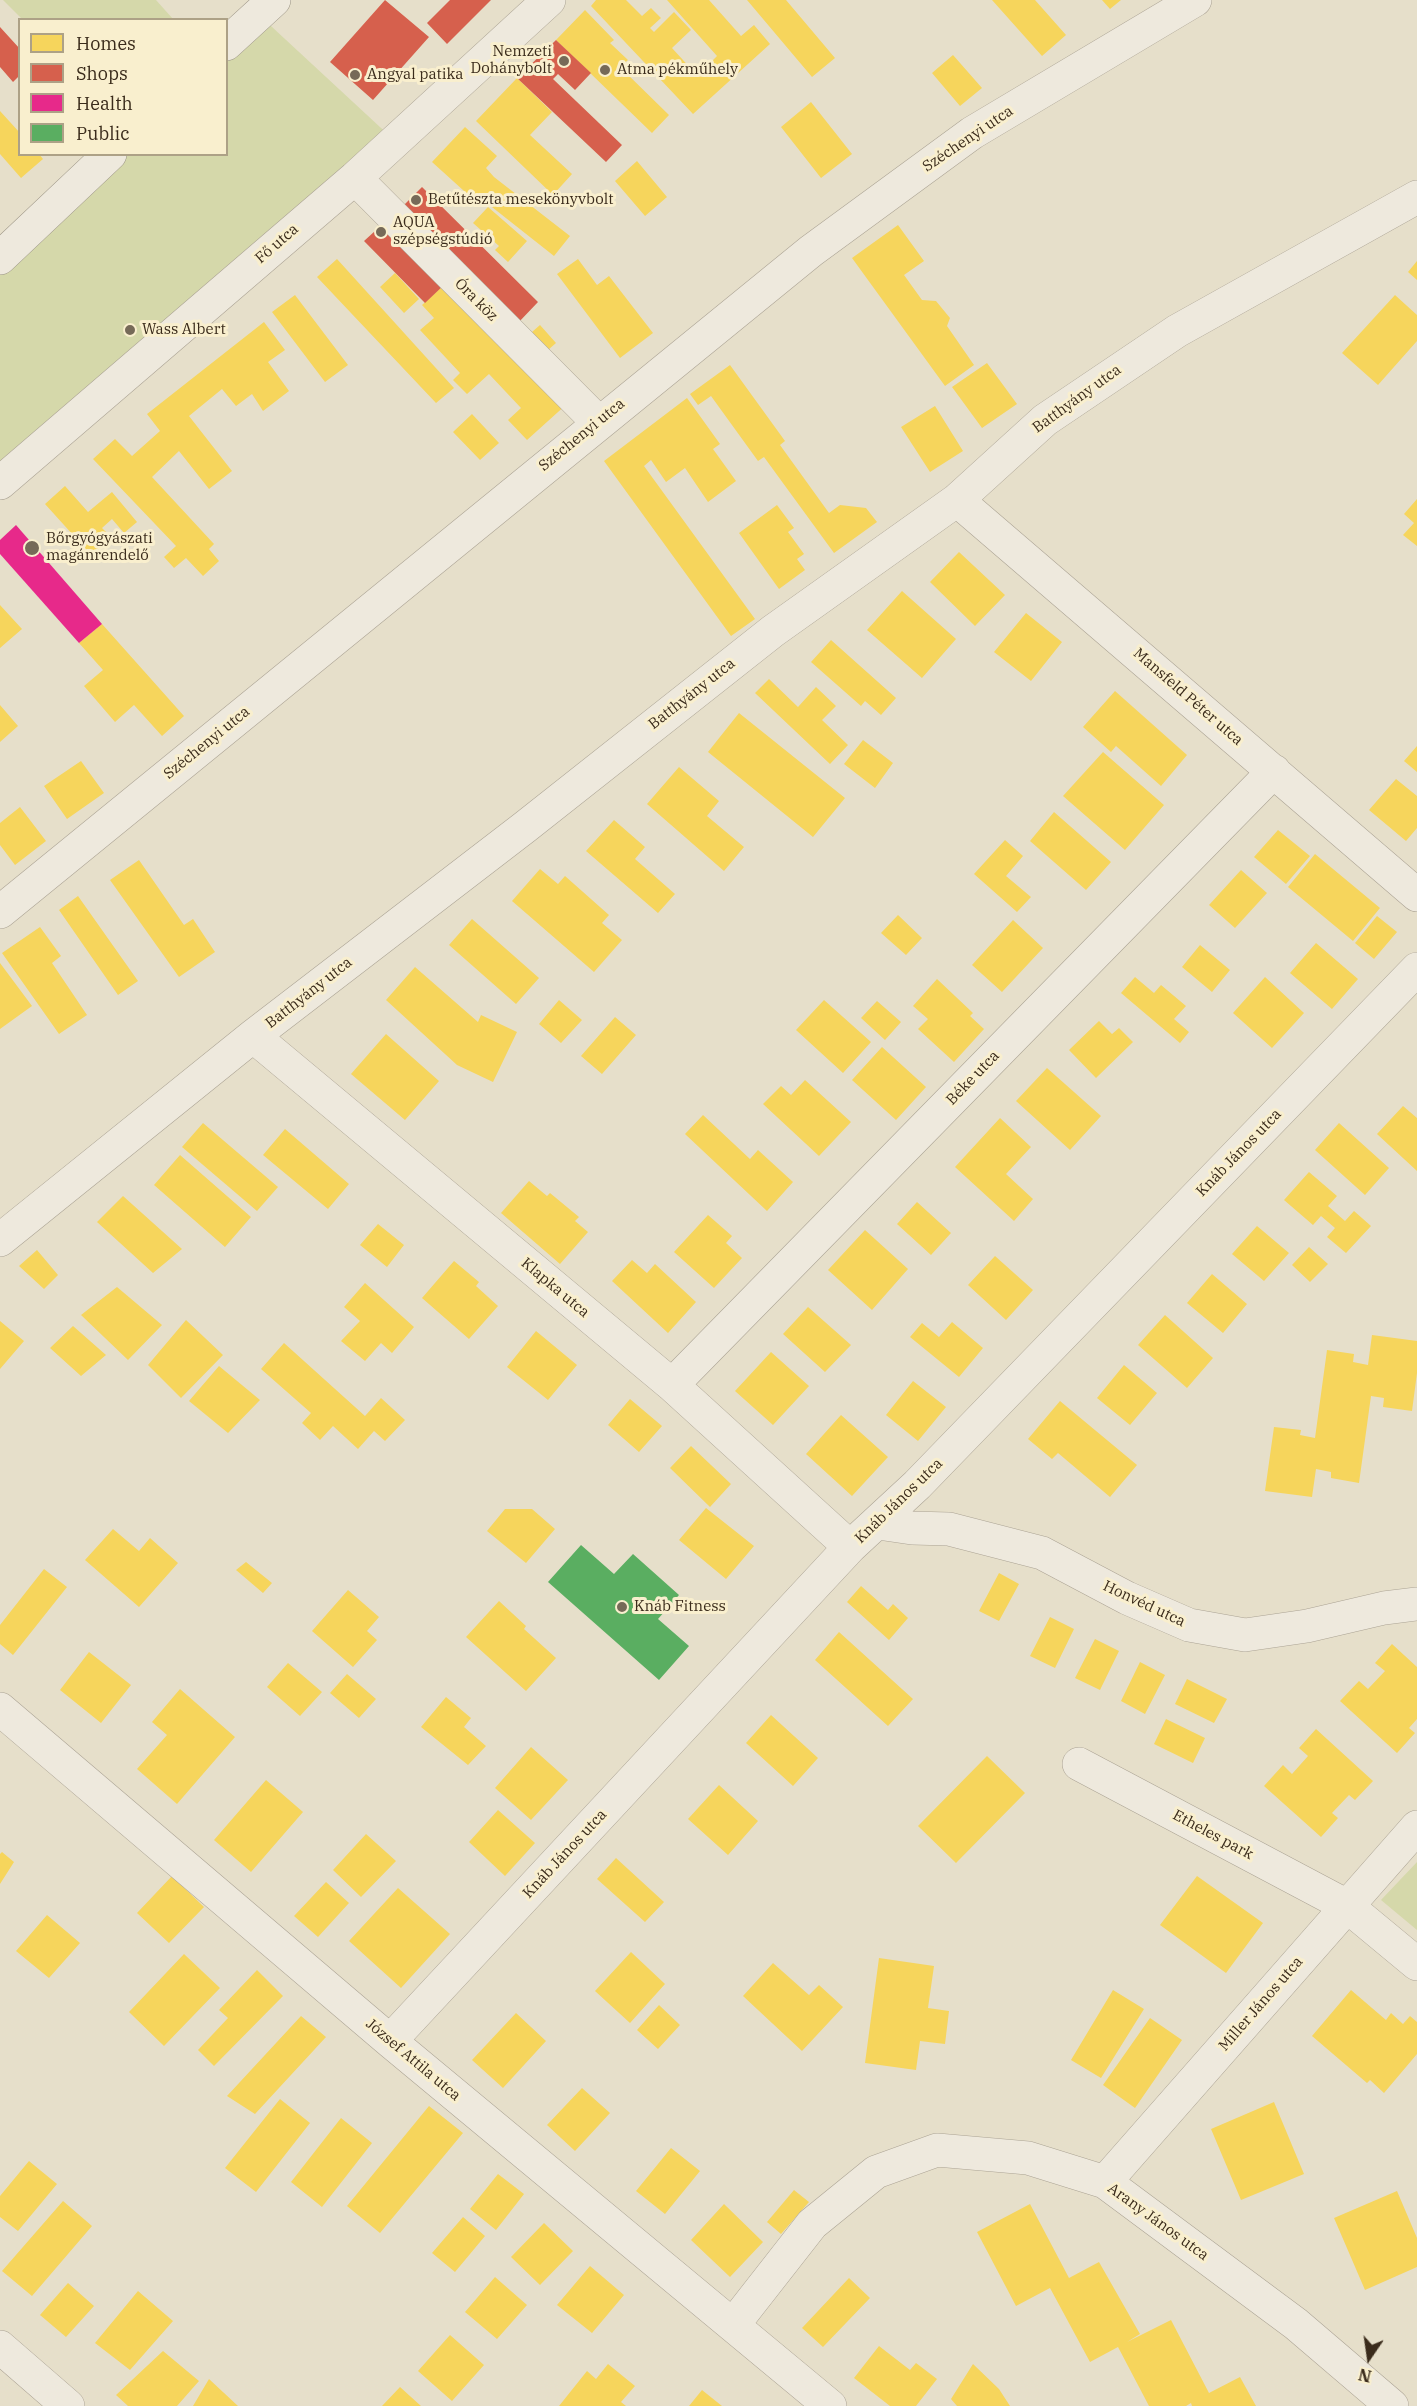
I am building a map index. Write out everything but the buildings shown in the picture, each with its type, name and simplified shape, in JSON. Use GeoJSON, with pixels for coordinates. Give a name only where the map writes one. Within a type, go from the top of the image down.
{"type":"FeatureCollection","features":[{"type":"Feature","properties":{"kind":"street"},"geometry":{"type":"LineString","coordinates":[[228,42],[274,0]]}},
{"type":"Feature","properties":{"kind":"street","name":"Fő utca"},"geometry":{"type":"LineString","coordinates":[[0,483],[355,178],[549,0]]}},
{"type":"Feature","properties":{"kind":"street","name":"Széchenyi utca"},"geometry":{"type":"LineString","coordinates":[[0,912],[811,250],[972,133],[1195,0]]}},
{"type":"Feature","properties":{"kind":"street"},"geometry":{"type":"LineString","coordinates":[[0,258],[108,156]]}},
{"type":"Feature","properties":{"kind":"street","name":"Óra köz"},"geometry":{"type":"LineString","coordinates":[[355,178],[598,422]]}},
{"type":"Feature","properties":{"kind":"street","name":"Batthyány utca"},"geometry":{"type":"LineString","coordinates":[[0,1240],[253,1036],[525,827],[773,631],[957,500],[1045,420],[1177,331],[1417,197]]}},
{"type":"Feature","properties":{"kind":"street","name":"Mansfeld Péter utca"},"geometry":{"type":"LineString","coordinates":[[957,500],[1417,896]]}},
{"type":"Feature","properties":{"kind":"street","name":"Béke utca"},"geometry":{"type":"LineString","coordinates":[[672,1385],[1274,771]]}},
{"type":"Feature","properties":{"kind":"street","name":"Knáb János utca"},"geometry":{"type":"LineString","coordinates":[[390,2042],[850,1547],[917,1485],[1417,969]]}},
{"type":"Feature","properties":{"kind":"street","name":"Klapka utca"},"geometry":{"type":"LineString","coordinates":[[253,1036],[672,1385],[850,1547]]}},
{"type":"Feature","properties":{"kind":"street"},"geometry":{"type":"LineString","coordinates":[[917,1485],[950,1529]]}},
{"type":"Feature","properties":{"kind":"street","name":"Honvéd utca"},"geometry":{"type":"LineString","coordinates":[[878,1523],[912,1528],[950,1529],[1042,1553],[1127,1598],[1189,1625],[1245,1635],[1306,1626],[1384,1608],[1417,1604]]}},
{"type":"Feature","properties":{"kind":"street","name":"József Attila utca"},"geometry":{"type":"LineString","coordinates":[[0,1708],[390,2042],[830,2406]]}},
{"type":"Feature","properties":{"kind":"street","name":"Etheles park"},"geometry":{"type":"LineString","coordinates":[[1079,1764],[1347,1906],[1417,1964]]}},
{"type":"Feature","properties":{"kind":"street","name":"Miller János utca"},"geometry":{"type":"LineString","coordinates":[[1105,2182],[1417,1827]]}},
{"type":"Feature","properties":{"kind":"street","name":"Arany János utca"},"geometry":{"type":"LineString","coordinates":[[733,2325],[812,2224],[876,2172],[937,2150],[1028,2158],[1105,2182],[1296,2324],[1392,2406]]}},
{"type":"Feature","properties":{"kind":"street"},"geometry":{"type":"LineString","coordinates":[[0,2348],[68,2406]]}},
{"type":"Feature","properties":{"kind":"green space"},"geometry":{"type":"Polygon","coordinates":[[[3,0],[156,0],[172,18],[21,18],[3,0]]]}},
{"type":"Feature","properties":{"kind":"green space"},"geometry":{"type":"Polygon","coordinates":[[[258,14],[394,140],[0,483],[0,258],[109,156],[228,156],[228,43],[258,14]]]}},
{"type":"Feature","properties":{"kind":"green space"},"geometry":{"type":"Polygon","coordinates":[[[1417,1862],[1417,1930],[1381,1900],[1417,1862]]]}},
{"type":"Feature","properties":{"kind":"place","name":"Nemzeti Dohánybolt"},"geometry":{"type":"Point","coordinates":[564,61]}},
{"type":"Feature","properties":{"kind":"place","name":"Atma pékműhely"},"geometry":{"type":"Point","coordinates":[605,70]}},
{"type":"Feature","properties":{"kind":"place","name":"Angyal patika"},"geometry":{"type":"Point","coordinates":[355,75]}},
{"type":"Feature","properties":{"kind":"place","name":"Betűtészta mesekönyvbolt"},"geometry":{"type":"Point","coordinates":[416,200]}},
{"type":"Feature","properties":{"kind":"place","name":"AQUA szépségstúdió"},"geometry":{"type":"Point","coordinates":[381,232]}},
{"type":"Feature","properties":{"kind":"place","name":"Wass Albert"},"geometry":{"type":"Point","coordinates":[130,330]}},
{"type":"Feature","properties":{"kind":"place","name":"Bőrgyógyászati magánrendelő"},"geometry":{"type":"Point","coordinates":[32,548]}},
{"type":"Feature","properties":{"kind":"place","name":"Knáb Fitness"},"geometry":{"type":"Point","coordinates":[622,1607]}}]}
